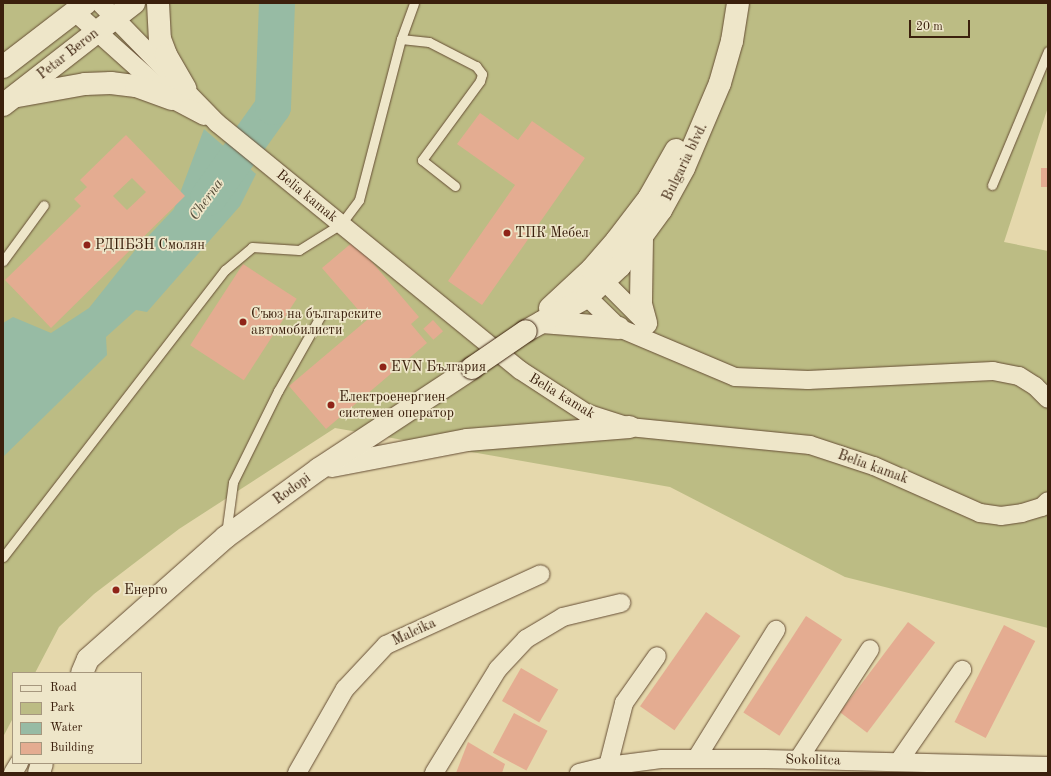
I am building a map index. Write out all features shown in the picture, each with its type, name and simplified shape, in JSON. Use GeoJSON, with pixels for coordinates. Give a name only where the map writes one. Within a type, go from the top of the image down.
{"type":"FeatureCollection","features":[{"type":"Feature","properties":{"kind":"street","name":"Petar Beron"},"geometry":{"type":"LineString","coordinates":[[9,101],[97,32],[107,10],[134,3]]}},
{"type":"Feature","properties":{"kind":"street"},"geometry":{"type":"LineString","coordinates":[[9,101],[85,84],[110,83],[179,94],[160,39],[158,3]]}},
{"type":"Feature","properties":{"kind":"street","name":"Bulgaria blvd."},"geometry":{"type":"LineString","coordinates":[[598,275],[649,198],[672,158],[708,78],[722,3]]}},
{"type":"Feature","properties":{"kind":"street","name":"Bulgaria blvd."},"geometry":{"type":"LineString","coordinates":[[581,291],[642,238],[661,210],[704,124],[720,83],[732,41],[738,3]]}},
{"type":"Feature","properties":{"kind":"street","name":"Petar Beron"},"geometry":{"type":"LineString","coordinates":[[3,67],[81,8]]}},
{"type":"Feature","properties":{"kind":"street","name":"Belia kamak"},"geometry":{"type":"LineString","coordinates":[[81,8],[97,32],[217,123],[551,393],[586,413],[628,427],[810,445],[874,466],[980,513],[1002,516],[1022,513],[1042,507],[1048,501]]}},
{"type":"Feature","properties":{"kind":"street","name":"Belia kamak"},"geometry":{"type":"LineString","coordinates":[[107,10],[179,94]]}},
{"type":"Feature","properties":{"kind":"street"},"geometry":{"type":"LineString","coordinates":[[642,238],[641,304],[646,322]]}},
{"type":"Feature","properties":{"kind":"street"},"geometry":{"type":"LineString","coordinates":[[598,275],[646,322],[666,348]]}},
{"type":"Feature","properties":{"kind":"street"},"geometry":{"type":"LineString","coordinates":[[581,291],[619,328],[735,376],[808,380],[993,371],[1019,376],[1035,386],[1048,399]]}},
{"type":"Feature","properties":{"kind":"street","name":"Rodopi"},"geometry":{"type":"LineString","coordinates":[[82,668],[226,537],[319,469],[534,327],[581,291]]}},
{"type":"Feature","properties":{"kind":"street"},"geometry":{"type":"LineString","coordinates":[[534,327],[619,328]]}},
{"type":"Feature","properties":{"kind":"street"},"geometry":{"type":"LineString","coordinates":[[319,469],[467,440],[628,427]]}},
{"type":"Feature","properties":{"kind":"street","name":"Malcika"},"geometry":{"type":"LineString","coordinates":[[297,773],[345,689],[386,645],[541,574]]}},
{"type":"Feature","properties":{"kind":"street"},"geometry":{"type":"LineString","coordinates":[[434,773],[498,669],[526,638],[563,617],[621,603]]}},
{"type":"Feature","properties":{"kind":"street"},"geometry":{"type":"LineString","coordinates":[[696,759],[776,630]]}},
{"type":"Feature","properties":{"kind":"street"},"geometry":{"type":"LineString","coordinates":[[798,760],[870,649]]}},
{"type":"Feature","properties":{"kind":"street"},"geometry":{"type":"LineString","coordinates":[[608,766],[624,703],[657,656]]}},
{"type":"Feature","properties":{"kind":"street"},"geometry":{"type":"LineString","coordinates":[[899,761],[962,670]]}},
{"type":"Feature","properties":{"kind":"street","name":"Sokolitca"},"geometry":{"type":"LineString","coordinates":[[579,773],[608,766],[661,759],[696,759],[763,766],[798,760],[899,761],[1048,766]]}},
{"type":"Feature","properties":{"kind":"street"},"geometry":{"type":"LineString","coordinates":[[13,773],[18,764]]}},
{"type":"Feature","properties":{"kind":"lane"},"geometry":{"type":"LineString","coordinates":[[3,557],[225,270],[252,247],[299,250],[341,224],[359,200],[401,39],[414,3]]}},
{"type":"Feature","properties":{"kind":"lane"},"geometry":{"type":"LineString","coordinates":[[401,39],[429,42],[476,66],[482,74],[480,82],[422,160],[455,186]]}},
{"type":"Feature","properties":{"kind":"lane"},"geometry":{"type":"LineString","coordinates":[[992,185],[1048,51]]}},
{"type":"Feature","properties":{"kind":"lane"},"geometry":{"type":"LineString","coordinates":[[3,261],[44,205]]}},
{"type":"Feature","properties":{"kind":"lane"},"geometry":{"type":"LineString","coordinates":[[226,537],[233,482],[278,391],[321,315]]}},
{"type":"Feature","properties":{"kind":"green space"},"geometry":{"type":"Polygon","coordinates":[[[3,3],[1048,3],[1048,107],[1004,242],[1048,251],[1048,628],[845,577],[670,487],[335,428],[179,529],[94,594],[59,627],[36,672],[12,672],[12,720],[3,737],[3,3]]]}},
{"type":"Feature","properties":{"kind":"water"},"geometry":{"type":"Polygon","coordinates":[[[204,129],[256,174],[240,206],[147,312],[136,310],[106,337],[107,355],[3,457],[3,323],[13,317],[51,333],[89,308],[136,249],[174,209],[204,129]]]}},
{"type":"Feature","properties":{"kind":"building","name":"ТПК Мебел"},"geometry":{"type":"Polygon","coordinates":[[[480,113],[518,140],[532,121],[585,158],[482,305],[448,281],[515,185],[457,144],[480,113]]]}},
{"type":"Feature","properties":{"kind":"building","name":"РДПБЗН Смолян"},"geometry":{"type":"Polygon","coordinates":[[[126,135],[185,196],[51,328],[5,280],[81,206],[74,199],[87,187],[80,180],[126,135]],[[132,178],[113,196],[127,210],[146,192],[132,178]]]}},
{"type":"Feature","properties":{"kind":"building"},"geometry":{"type":"Polygon","coordinates":[[[1041,168],[1048,168],[1048,187],[1041,187],[1041,168]]]}},
{"type":"Feature","properties":{"kind":"building"},"geometry":{"type":"Polygon","coordinates":[[[354,241],[419,317],[411,324],[427,343],[326,429],[289,386],[367,320],[322,268],[354,241]]]}},
{"type":"Feature","properties":{"kind":"building","name":"Съюз на българските автомобилисти"},"geometry":{"type":"Polygon","coordinates":[[[243,264],[297,299],[244,380],[190,345],[243,264]]]}},
{"type":"Feature","properties":{"kind":"building"},"geometry":{"type":"Polygon","coordinates":[[[433,320],[443,331],[433,340],[423,329],[433,320]]]}},
{"type":"Feature","properties":{"kind":"building"},"geometry":{"type":"Polygon","coordinates":[[[706,612],[740,636],[674,730],[640,706],[706,612]]]}},
{"type":"Feature","properties":{"kind":"building"},"geometry":{"type":"Polygon","coordinates":[[[806,616],[842,639],[779,736],[743,712],[806,616]]]}},
{"type":"Feature","properties":{"kind":"building"},"geometry":{"type":"Polygon","coordinates":[[[908,622],[935,642],[867,733],[840,712],[908,622]]]}},
{"type":"Feature","properties":{"kind":"building"},"geometry":{"type":"Polygon","coordinates":[[[1004,625],[1035,641],[986,738],[955,722],[1004,625]]]}},
{"type":"Feature","properties":{"kind":"building"},"geometry":{"type":"Polygon","coordinates":[[[521,668],[558,690],[539,722],[502,701],[521,668]]]}},
{"type":"Feature","properties":{"kind":"building"},"geometry":{"type":"Polygon","coordinates":[[[514,713],[548,731],[526,771],[493,753],[514,713]]]}},
{"type":"Feature","properties":{"kind":"building"},"geometry":{"type":"Polygon","coordinates":[[[468,742],[505,764],[502,773],[456,773],[468,742]]]}},
{"type":"Feature","properties":{"kind":"waterway","name":"Cherna"},"geometry":{"type":"LineString","coordinates":[[208,198],[273,107],[277,3]]}},
{"type":"Feature","properties":{"kind":"place","name":"ТПК Мебел"},"geometry":{"type":"Point","coordinates":[507,233]}},
{"type":"Feature","properties":{"kind":"place","name":"РДПБЗН Смолян"},"geometry":{"type":"Point","coordinates":[87,245]}},
{"type":"Feature","properties":{"kind":"place","name":"Съюз на българските автомобилисти"},"geometry":{"type":"Point","coordinates":[243,322]}},
{"type":"Feature","properties":{"kind":"place","name":"EVN България"},"geometry":{"type":"Point","coordinates":[383,367]}},
{"type":"Feature","properties":{"kind":"place","name":"Електроенергиен системен оператор"},"geometry":{"type":"Point","coordinates":[331,405]}},
{"type":"Feature","properties":{"kind":"place","name":"Енерго"},"geometry":{"type":"Point","coordinates":[116,590]}}]}
